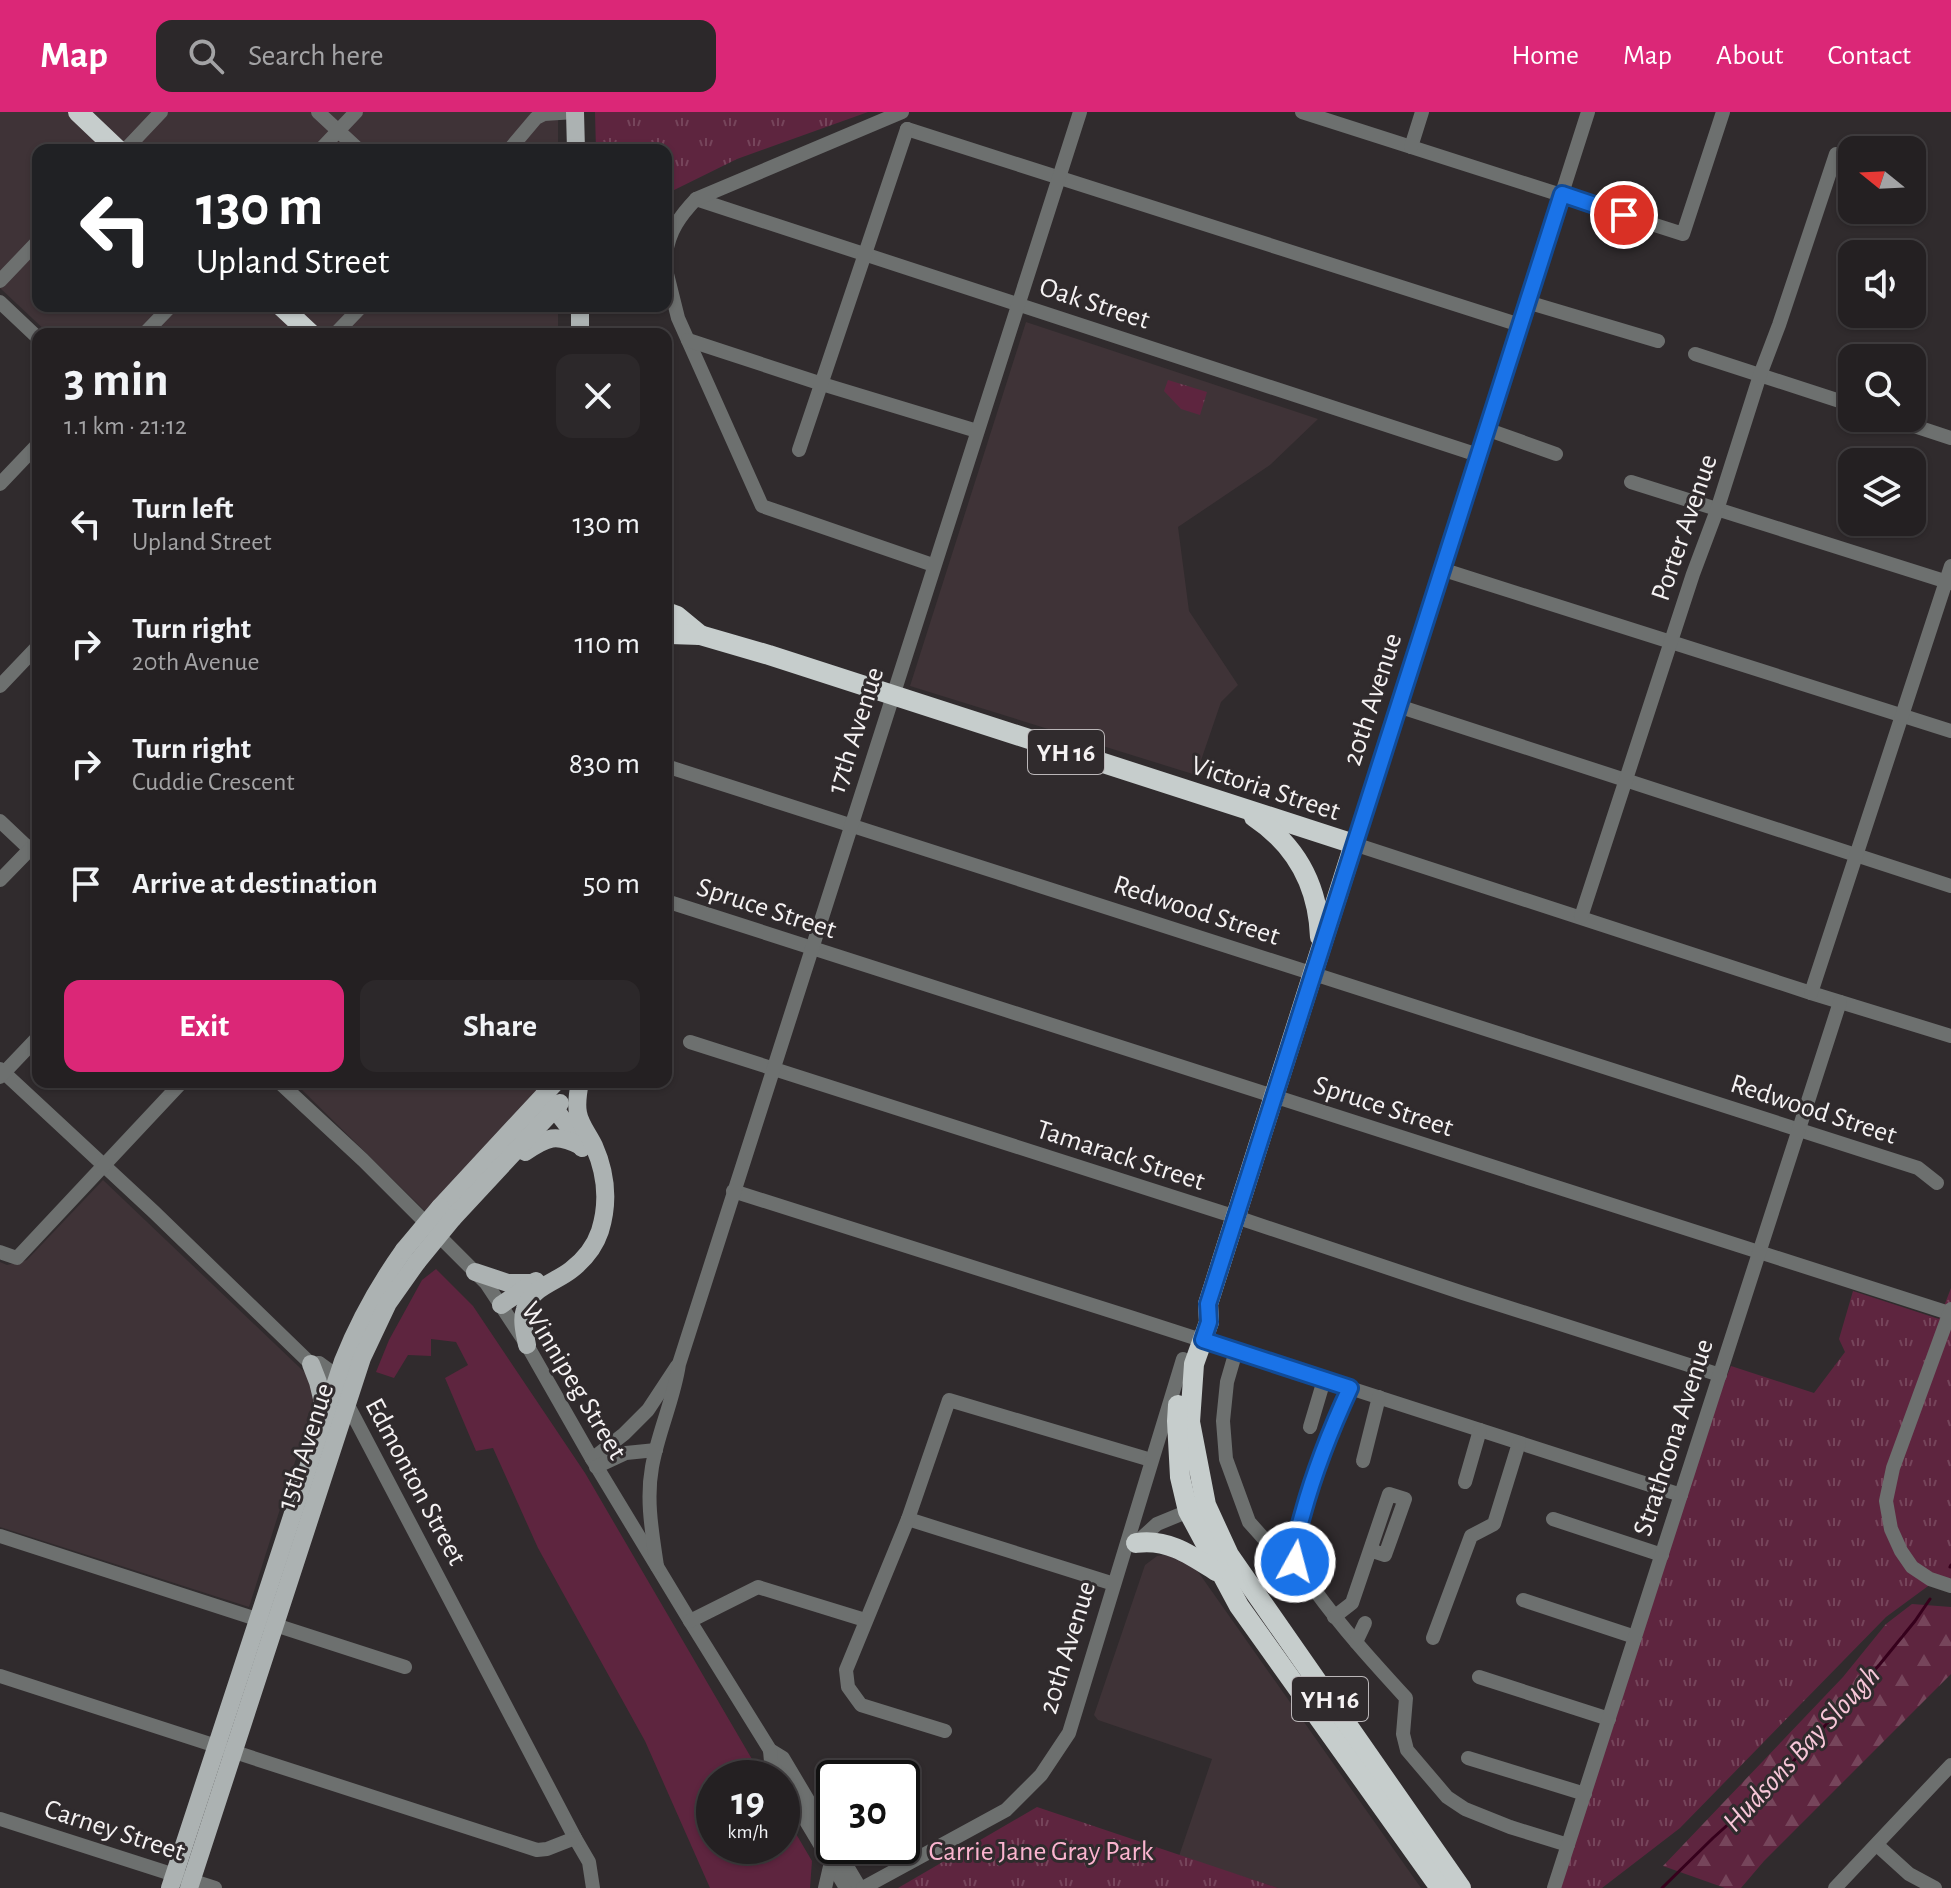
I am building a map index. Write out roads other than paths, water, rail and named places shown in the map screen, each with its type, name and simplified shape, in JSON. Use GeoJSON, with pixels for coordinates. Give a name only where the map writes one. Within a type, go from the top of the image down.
{"type":"FeatureCollection","features":[{"type":"Feature","properties":{"kind":"highway"},"geometry":{"type":"LineString","coordinates":[[78,112],[112,144]]}},
{"type":"Feature","properties":{"kind":"highway"},"geometry":{"type":"LineString","coordinates":[[287,312],[305,328]]}},
{"type":"Feature","properties":{"kind":"highway","name":"Victoria Street"},"geometry":{"type":"LineString","coordinates":[[672,614],[700,635]]}},
{"type":"Feature","properties":{"kind":"highway","name":"Victoria Street"},"geometry":{"type":"LineString","coordinates":[[672,634],[700,635],[769,655],[1354,844]]}},
{"type":"Feature","properties":{"kind":"highway"},"geometry":{"type":"LineString","coordinates":[[1240,808],[1270,828],[1299,861],[1312,888],[1319,916],[1321,950]]}},
{"type":"Feature","properties":{"kind":"highway","name":"20th Avenue"},"geometry":{"type":"LineString","coordinates":[[1183,1359],[1197,1338],[1197,1317],[1208,1304],[1354,844]]}},
{"type":"Feature","properties":{"kind":"highway","name":"YH 16"},"geometry":{"type":"LineString","coordinates":[[1197,1338],[1190,1422],[1197,1508],[1220,1574],[1239,1606],[1440,1888]]}},
{"type":"Feature","properties":{"kind":"highway","name":"YH 16"},"geometry":{"type":"LineString","coordinates":[[1183,1359],[1177,1421],[1180,1477],[1229,1555],[1461,1888]]}},
{"type":"Feature","properties":{"kind":"highway"},"geometry":{"type":"LineString","coordinates":[[1130,1549],[1149,1541],[1185,1550],[1220,1574]]}},
{"type":"Feature","properties":{"kind":"main road"},"geometry":{"type":"LineString","coordinates":[[575,112],[576,144]]}},
{"type":"Feature","properties":{"kind":"main road"},"geometry":{"type":"LineString","coordinates":[[527,1345],[523,1312],[529,1299],[586,1257],[599,1234],[606,1210],[605,1179],[578,1114],[578,1088]]}},
{"type":"Feature","properties":{"kind":"main road"},"geometry":{"type":"LineString","coordinates":[[501,1305],[566,1262],[578,1250],[590,1231],[596,1209],[596,1181],[581,1146],[551,1096]]}},
{"type":"Feature","properties":{"kind":"main road","name":"15th Avenue"},"geometry":{"type":"LineString","coordinates":[[447,1212],[499,1169],[551,1096]]}},
{"type":"Feature","properties":{"kind":"main road","name":"15th Avenue"},"geometry":{"type":"LineString","coordinates":[[181,1883],[266,1622],[336,1380],[359,1322],[375,1293],[551,1096]]}},
{"type":"Feature","properties":{"kind":"main road"},"geometry":{"type":"LineString","coordinates":[[499,1169],[548,1138],[563,1138],[581,1146]]}},
{"type":"Feature","properties":{"kind":"main road","name":"15th Avenue"},"geometry":{"type":"LineString","coordinates":[[266,1622],[374,1331],[410,1256]]}},
{"type":"Feature","properties":{"kind":"main road"},"geometry":{"type":"LineString","coordinates":[[475,1272],[508,1283],[534,1283]]}},
{"type":"Feature","properties":{"kind":"main road"},"geometry":{"type":"LineString","coordinates":[[311,1364],[326,1414]]}},
{"type":"Feature","properties":{"kind":"street"},"geometry":{"type":"LineString","coordinates":[[131,144],[161,112]]}},
{"type":"Feature","properties":{"kind":"street"},"geometry":{"type":"LineString","coordinates":[[318,112],[352,144]]}},
{"type":"Feature","properties":{"kind":"street"},"geometry":{"type":"LineString","coordinates":[[326,144],[356,112]]}},
{"type":"Feature","properties":{"kind":"street"},"geometry":{"type":"LineString","coordinates":[[514,144],[536,118],[544,114],[575,112]]}},
{"type":"Feature","properties":{"kind":"street","name":"17th Avenue"},"geometry":{"type":"LineString","coordinates":[[657,1566],[649,1502],[652,1468],[679,1364],[1080,112]]}},
{"type":"Feature","properties":{"kind":"street"},"geometry":{"type":"LineString","coordinates":[[1302,112],[1683,234],[1723,112]]}},
{"type":"Feature","properties":{"kind":"street"},"geometry":{"type":"LineString","coordinates":[[1411,147],[1422,112]]}},
{"type":"Feature","properties":{"kind":"street","name":"20th Avenue"},"geometry":{"type":"LineString","coordinates":[[1354,844],[1588,112]]}},
{"type":"Feature","properties":{"kind":"street"},"geometry":{"type":"LineString","coordinates":[[672,232],[678,218],[696,199],[900,113],[907,129],[799,450]]}},
{"type":"Feature","properties":{"kind":"street"},"geometry":{"type":"LineString","coordinates":[[907,129],[1520,325]]}},
{"type":"Feature","properties":{"kind":"street","name":"Porter Avenue"},"geometry":{"type":"LineString","coordinates":[[1581,917],[1693,574],[1836,154]]}},
{"type":"Feature","properties":{"kind":"street","name":"Oak Street"},"geometry":{"type":"LineString","coordinates":[[696,199],[1478,455]]}},
{"type":"Feature","properties":{"kind":"street"},"geometry":{"type":"LineString","coordinates":[[0,281],[32,247]]}},
{"type":"Feature","properties":{"kind":"street"},"geometry":{"type":"LineString","coordinates":[[672,294],[678,318],[762,506],[933,565]]}},
{"type":"Feature","properties":{"kind":"street"},"geometry":{"type":"LineString","coordinates":[[0,302],[32,332]]}},
{"type":"Feature","properties":{"kind":"street"},"geometry":{"type":"LineString","coordinates":[[1527,302],[1658,341]]}},
{"type":"Feature","properties":{"kind":"street"},"geometry":{"type":"LineString","coordinates":[[150,328],[165,312]]}},
{"type":"Feature","properties":{"kind":"street"},"geometry":{"type":"LineString","coordinates":[[341,328],[356,312]]}},
{"type":"Feature","properties":{"kind":"street"},"geometry":{"type":"LineString","coordinates":[[688,340],[977,431]]}},
{"type":"Feature","properties":{"kind":"street"},"geometry":{"type":"LineString","coordinates":[[1695,354],[1838,400]]}},
{"type":"Feature","properties":{"kind":"street"},"geometry":{"type":"LineString","coordinates":[[1486,429],[1556,454]]}},
{"type":"Feature","properties":{"kind":"street"},"geometry":{"type":"LineString","coordinates":[[1926,430],[1951,438]]}},
{"type":"Feature","properties":{"kind":"street"},"geometry":{"type":"LineString","coordinates":[[0,484],[32,450]]}},
{"type":"Feature","properties":{"kind":"street"},"geometry":{"type":"LineString","coordinates":[[1631,482],[1949,577],[1811,993]]}},
{"type":"Feature","properties":{"kind":"street"},"geometry":{"type":"LineString","coordinates":[[1441,569],[1951,731]]}},
{"type":"Feature","properties":{"kind":"street"},"geometry":{"type":"LineString","coordinates":[[0,686],[32,652]]}},
{"type":"Feature","properties":{"kind":"street"},"geometry":{"type":"LineString","coordinates":[[1398,706],[1951,886]]}},
{"type":"Feature","properties":{"kind":"street","name":"Redwood Street"},"geometry":{"type":"LineString","coordinates":[[672,768],[1918,1168],[1937,1183]]}},
{"type":"Feature","properties":{"kind":"street"},"geometry":{"type":"LineString","coordinates":[[0,821],[32,847]]}},
{"type":"Feature","properties":{"kind":"street","name":"Victoria Street"},"geometry":{"type":"LineString","coordinates":[[1354,844],[1951,1036]]}},
{"type":"Feature","properties":{"kind":"street"},"geometry":{"type":"LineString","coordinates":[[0,880],[32,852]]}},
{"type":"Feature","properties":{"kind":"street","name":"Spruce Street"},"geometry":{"type":"LineString","coordinates":[[672,903],[1950,1311]]}},
{"type":"Feature","properties":{"kind":"street","name":"Strathcona Avenue"},"geometry":{"type":"LineString","coordinates":[[1554,1888],[1840,1002]]}},
{"type":"Feature","properties":{"kind":"street","name":"Tamarack Street"},"geometry":{"type":"LineString","coordinates":[[690,1042],[1720,1375]]}},
{"type":"Feature","properties":{"kind":"street"},"geometry":{"type":"LineString","coordinates":[[1,1073],[32,1043]]}},
{"type":"Feature","properties":{"kind":"street","name":"Edmonton Street"},"geometry":{"type":"LineString","coordinates":[[1,1073],[103,1165],[311,1364],[319,1363],[330,1371],[589,1862],[593,1888]]}},
{"type":"Feature","properties":{"kind":"street"},"geometry":{"type":"LineString","coordinates":[[0,1252],[17,1258],[176,1088]]}},
{"type":"Feature","properties":{"kind":"street","name":"Winnipeg Street"},"geometry":{"type":"LineString","coordinates":[[285,1088],[363,1160],[486,1283],[527,1345],[594,1463],[770,1750],[783,1758],[816,1813]]}},
{"type":"Feature","properties":{"kind":"street"},"geometry":{"type":"LineString","coordinates":[[733,1191],[1681,1495]]}},
{"type":"Feature","properties":{"kind":"street"},"geometry":{"type":"LineString","coordinates":[[1950,1311],[1893,1468],[1886,1501],[1891,1529],[1912,1567],[1930,1579],[1951,1586]]}},
{"type":"Feature","properties":{"kind":"street"},"geometry":{"type":"LineString","coordinates":[[1236,1351],[1225,1395],[1223,1421],[1226,1459],[1249,1522],[1266,1541]]}},
{"type":"Feature","properties":{"kind":"street","name":"20th Avenue"},"geometry":{"type":"LineString","coordinates":[[862,1888],[1006,1810],[1041,1775],[1069,1733],[1114,1584],[1130,1549],[1151,1460],[1183,1359]]}},
{"type":"Feature","properties":{"kind":"street","name":"17th Avenue"},"geometry":{"type":"LineString","coordinates":[[594,1463],[648,1410],[679,1364]]}},
{"type":"Feature","properties":{"kind":"street"},"geometry":{"type":"LineString","coordinates":[[1310,1427],[1324,1380]]}},
{"type":"Feature","properties":{"kind":"street"},"geometry":{"type":"LineString","coordinates":[[1350,1388],[1309,1491],[1294,1546],[1295,1562],[1334,1617],[1406,1698],[1403,1734],[1407,1750],[1447,1797],[1465,1809],[1510,1827],[1568,1845]]}},
{"type":"Feature","properties":{"kind":"street"},"geometry":{"type":"LineString","coordinates":[[1363,1461],[1379,1397]]}},
{"type":"Feature","properties":{"kind":"street"},"geometry":{"type":"LineString","coordinates":[[945,1731],[861,1705],[848,1687],[846,1670],[908,1519],[949,1400],[1151,1460]]}},
{"type":"Feature","properties":{"kind":"street"},"geometry":{"type":"LineString","coordinates":[[1465,1482],[1480,1430]]}},
{"type":"Feature","properties":{"kind":"street"},"geometry":{"type":"LineString","coordinates":[[1433,1638],[1471,1536],[1494,1524],[1519,1443]]}},
{"type":"Feature","properties":{"kind":"street"},"geometry":{"type":"LineString","coordinates":[[594,1463],[626,1453],[656,1450]]}},
{"type":"Feature","properties":{"kind":"street"},"geometry":{"type":"LineString","coordinates":[[1130,1549],[1157,1524],[1197,1508]]}},
{"type":"Feature","properties":{"kind":"street"},"geometry":{"type":"LineString","coordinates":[[908,1519],[1114,1584]]}},
{"type":"Feature","properties":{"kind":"street"},"geometry":{"type":"LineString","coordinates":[[1553,1519],[1662,1555]]}},
{"type":"Feature","properties":{"kind":"street"},"geometry":{"type":"LineString","coordinates":[[0,1536],[405,1667]]}},
{"type":"Feature","properties":{"kind":"street"},"geometry":{"type":"LineString","coordinates":[[1334,1617],[1352,1603],[1370,1550]]}},
{"type":"Feature","properties":{"kind":"street"},"geometry":{"type":"LineString","coordinates":[[690,1621],[758,1587],[865,1620]]}},
{"type":"Feature","properties":{"kind":"street"},"geometry":{"type":"LineString","coordinates":[[1523,1600],[1635,1637]]}},
{"type":"Feature","properties":{"kind":"street"},"geometry":{"type":"LineString","coordinates":[[1356,1642],[1365,1623]]}},
{"type":"Feature","properties":{"kind":"street"},"geometry":{"type":"LineString","coordinates":[[0,1676],[537,1850],[575,1838]]}},
{"type":"Feature","properties":{"kind":"street"},"geometry":{"type":"LineString","coordinates":[[1479,1677],[1609,1719]]}},
{"type":"Feature","properties":{"kind":"street","name":"Winnipeg Street"},"geometry":{"type":"LineString","coordinates":[[770,1750],[771,1760]]}},
{"type":"Feature","properties":{"kind":"street"},"geometry":{"type":"LineString","coordinates":[[1468,1758],[1585,1794]]}},
{"type":"Feature","properties":{"kind":"street"},"geometry":{"type":"LineString","coordinates":[[1835,1888],[1951,1765]]}},
{"type":"Feature","properties":{"kind":"street","name":"Winnipeg Street"},"geometry":{"type":"LineString","coordinates":[[800,1811],[816,1837]]}},
{"type":"Feature","properties":{"kind":"street","name":"Carney Street"},"geometry":{"type":"LineString","coordinates":[[0,1819],[181,1883],[215,1888]]}},
{"type":"Feature","properties":{"kind":"street"},"geometry":{"type":"LineString","coordinates":[[1877,1845],[1909,1874],[1935,1888]]}},
{"type":"Feature","properties":{"kind":"street"},"geometry":{"type":"LineString","coordinates":[[825,1888],[831,1864]]}},
{"type":"Feature","properties":{"kind":"street","name":"Winnipeg Street"},"geometry":{"type":"LineString","coordinates":[[832,1864],[846,1888]]}},
{"type":"Feature","properties":{"kind":"street","name":"Winnipeg Street"},"geometry":{"type":"LineString","coordinates":[[847,1864],[862,1888]]}},
{"type":"Feature","properties":{"kind":"street"},"geometry":{"type":"LineString","coordinates":[[891,1888],[893,1871]]}},
{"type":"Feature","properties":{"kind":"waterway","name":"Hudsons Bay Slough"},"geometry":{"type":"LineString","coordinates":[[1662,1888],[1773,1784],[1880,1664],[1930,1599]]}},
{"type":"Feature","properties":{"kind":"park label","name":"Carrie Jane Gray Park"},"geometry":{"type":"Point","coordinates":[1041,1850]}}]}
